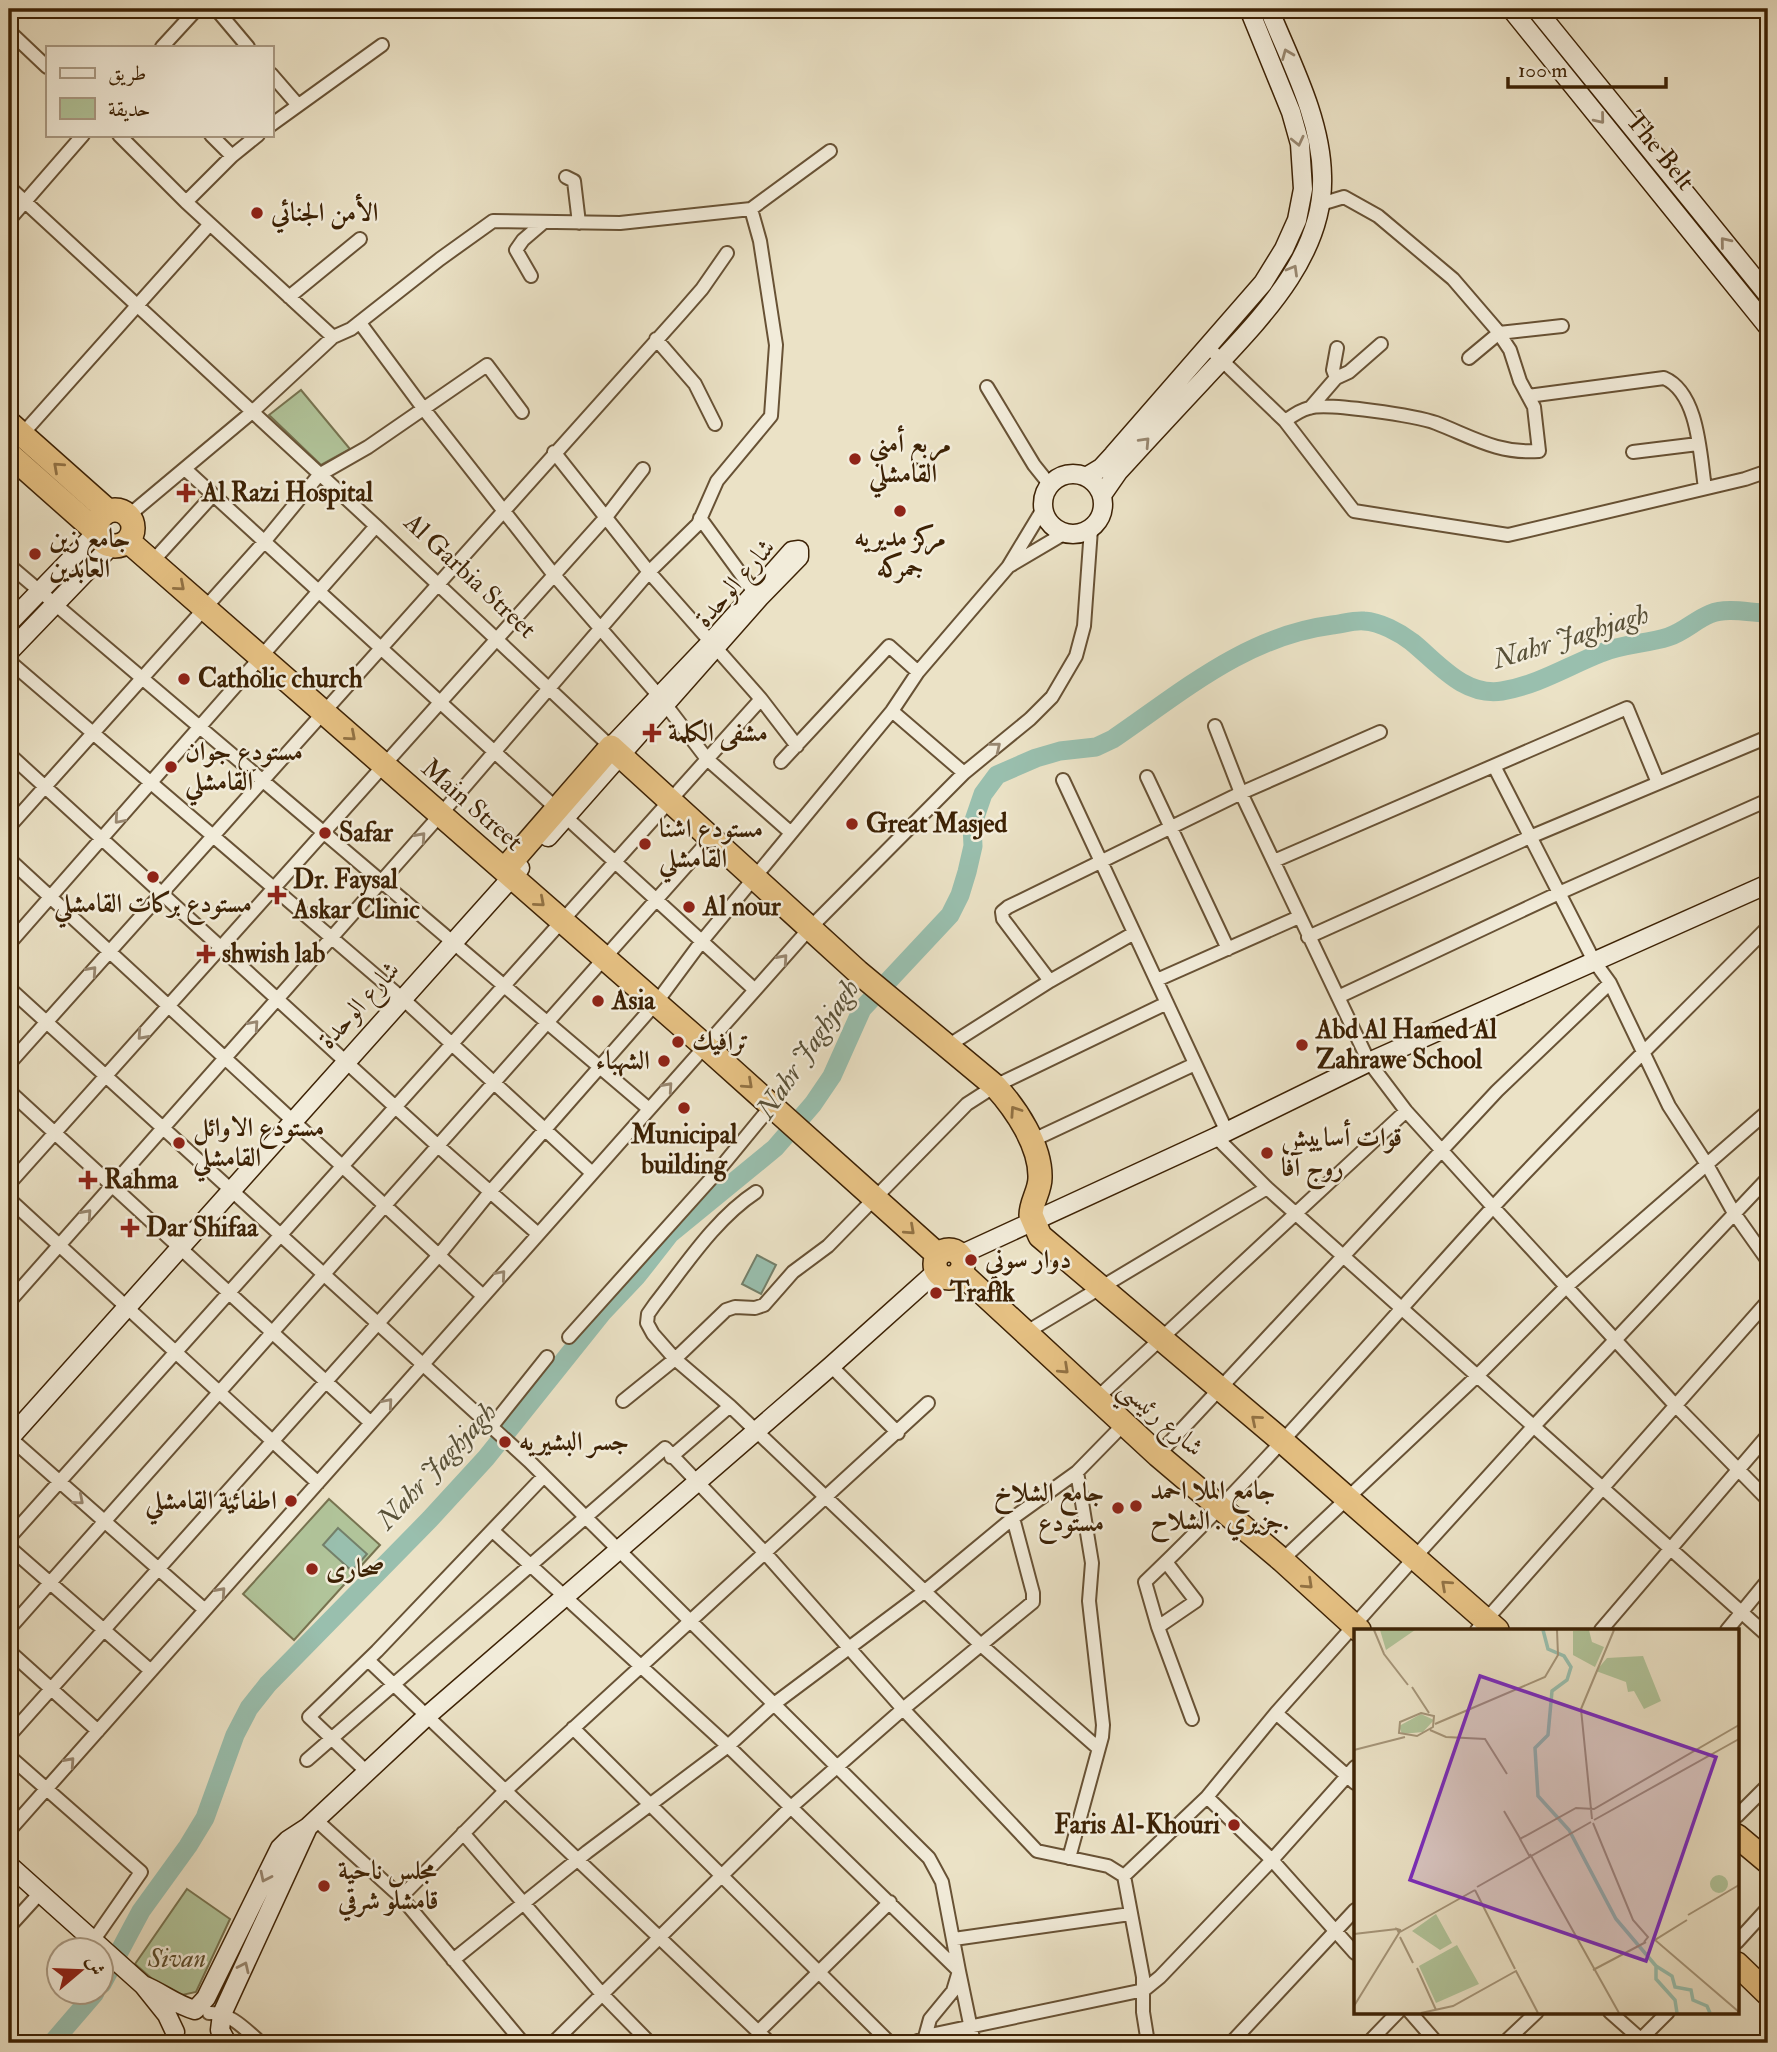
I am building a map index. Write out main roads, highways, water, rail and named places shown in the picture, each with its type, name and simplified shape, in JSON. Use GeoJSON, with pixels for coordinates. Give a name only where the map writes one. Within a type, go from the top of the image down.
{"type":"FeatureCollection","features":[{"type":"Feature","properties":{"kind":"highway"},"geometry":{"type":"LineString","coordinates":[[12,440],[118,514],[133,531],[112,540],[99,520],[118,514]]}},
{"type":"Feature","properties":{"kind":"highway","name":"Main Street"},"geometry":{"type":"LineString","coordinates":[[12,440],[112,540],[152,562],[206,608],[775,1109]]}},
{"type":"Feature","properties":{"kind":"highway","name":"Al Garbia Street"},"geometry":{"type":"LineString","coordinates":[[615,751],[902,1010],[995,1086],[1021,1119],[1031,1141],[1040,1177],[1031,1210],[1032,1221],[1040,1236],[1415,1557],[1487,1627]]}},
{"type":"Feature","properties":{"kind":"highway","name":"شارع الوحدة"},"geometry":{"type":"LineString","coordinates":[[508,873],[615,751]]}},
{"type":"Feature","properties":{"kind":"highway","name":"شارع رئيسي"},"geometry":{"type":"LineString","coordinates":[[775,1109],[949,1263],[1158,1455],[1282,1560],[1357,1629]]}},
{"type":"Feature","properties":{"kind":"highway"},"geometry":{"type":"LineString","coordinates":[[1738,1837],[1768,1861]]}},
{"type":"Feature","properties":{"kind":"highway"},"geometry":{"type":"LineString","coordinates":[[1738,1965],[1768,1994]]}},
{"type":"Feature","properties":{"kind":"waterway","name":"Nahr Jaghjagh"},"geometry":{"type":"LineString","coordinates":[[116,1958],[141,1911],[205,1818],[235,1735],[249,1708],[268,1684],[486,1458],[602,1313],[637,1276],[670,1234],[775,1148],[813,1104],[832,1076],[862,1009],[950,915],[967,872],[973,846],[972,826],[983,794],[997,775],[1036,758],[1060,751],[1096,747],[1113,739],[1216,668],[1271,641],[1301,631],[1356,621],[1376,623],[1407,638],[1464,684],[1476,689],[1502,691],[1540,680],[1609,650],[1668,637],[1717,612],[1768,613]]}},
{"type":"Feature","properties":{"kind":"waterway","name":"Nahr Jaghjagh"},"geometry":{"type":"LineString","coordinates":[[52,2043],[83,2007]]}},
{"type":"Feature","properties":{"kind":"place","name":"الأمن الجنائي"},"geometry":{"type":"Point","coordinates":[257,213]}},
{"type":"Feature","properties":{"kind":"place","name":"مربع أمني القامشلي"},"geometry":{"type":"Point","coordinates":[855,459]}},
{"type":"Feature","properties":{"kind":"place","name":"Al Razi Hospital"},"geometry":{"type":"Point","coordinates":[186,493]}},
{"type":"Feature","properties":{"kind":"place","name":"مركز مديريه جمركه"},"geometry":{"type":"Point","coordinates":[900,511]}},
{"type":"Feature","properties":{"kind":"place","name":"جامع زين العابدين"},"geometry":{"type":"Point","coordinates":[35,554]}},
{"type":"Feature","properties":{"kind":"place","name":"Catholic church"},"geometry":{"type":"Point","coordinates":[184,679]}},
{"type":"Feature","properties":{"kind":"place","name":"مشفى الكلمة"},"geometry":{"type":"Point","coordinates":[652,733]}},
{"type":"Feature","properties":{"kind":"place","name":"مستودع جوان القامشلي"},"geometry":{"type":"Point","coordinates":[171,767]}},
{"type":"Feature","properties":{"kind":"place","name":"Great Masjed"},"geometry":{"type":"Point","coordinates":[852,824]}},
{"type":"Feature","properties":{"kind":"place","name":"Safar"},"geometry":{"type":"Point","coordinates":[325,833]}},
{"type":"Feature","properties":{"kind":"place","name":"مستودع اشنا القامشلي"},"geometry":{"type":"Point","coordinates":[645,844]}},
{"type":"Feature","properties":{"kind":"place","name":"مستودع بركات القامشلي"},"geometry":{"type":"Point","coordinates":[153,877]}},
{"type":"Feature","properties":{"kind":"place","name":"Dr. Faysal Askar Clinic"},"geometry":{"type":"Point","coordinates":[277,895]}},
{"type":"Feature","properties":{"kind":"place","name":"Al nour"},"geometry":{"type":"Point","coordinates":[689,907]}},
{"type":"Feature","properties":{"kind":"place","name":"shwish lab"},"geometry":{"type":"Point","coordinates":[206,954]}},
{"type":"Feature","properties":{"kind":"place","name":"Asia"},"geometry":{"type":"Point","coordinates":[598,1001]}},
{"type":"Feature","properties":{"kind":"place","name":"ترافيك"},"geometry":{"type":"Point","coordinates":[678,1042]}},
{"type":"Feature","properties":{"kind":"place","name":"Abd Al Hamed Al Zahrawe School"},"geometry":{"type":"Point","coordinates":[1302,1045]}},
{"type":"Feature","properties":{"kind":"place","name":"الشهباء"},"geometry":{"type":"Point","coordinates":[664,1061]}},
{"type":"Feature","properties":{"kind":"place","name":"Municipal building"},"geometry":{"type":"Point","coordinates":[684,1108]}},
{"type":"Feature","properties":{"kind":"place","name":"مستودع الاوائل القامشلي"},"geometry":{"type":"Point","coordinates":[179,1143]}},
{"type":"Feature","properties":{"kind":"place","name":"قوات أساييش روج آفا"},"geometry":{"type":"Point","coordinates":[1267,1153]}},
{"type":"Feature","properties":{"kind":"place","name":"Rahma"},"geometry":{"type":"Point","coordinates":[88,1180]}},
{"type":"Feature","properties":{"kind":"place","name":"Dar Shifaa"},"geometry":{"type":"Point","coordinates":[130,1228]}},
{"type":"Feature","properties":{"kind":"place","name":"دوار سوني"},"geometry":{"type":"Point","coordinates":[971,1260]}},
{"type":"Feature","properties":{"kind":"place","name":"Trafîk"},"geometry":{"type":"Point","coordinates":[936,1293]}},
{"type":"Feature","properties":{"kind":"place","name":"جسر البشيريه"},"geometry":{"type":"Point","coordinates":[505,1442]}},
{"type":"Feature","properties":{"kind":"place","name":"اطفائية القامشلي"},"geometry":{"type":"Point","coordinates":[291,1501]}},
{"type":"Feature","properties":{"kind":"place","name":"جامع الملا احمد جزيري . الشلاح."},"geometry":{"type":"Point","coordinates":[1136,1506]}},
{"type":"Feature","properties":{"kind":"place","name":"جامع الشلاخ مستودع"},"geometry":{"type":"Point","coordinates":[1118,1508]}},
{"type":"Feature","properties":{"kind":"place","name":"صحارى"},"geometry":{"type":"Point","coordinates":[312,1569]}},
{"type":"Feature","properties":{"kind":"place","name":"Faris Al-Khouri"},"geometry":{"type":"Point","coordinates":[1234,1825]}},
{"type":"Feature","properties":{"kind":"place","name":"مجلس ناحية قامشلو شرقي"},"geometry":{"type":"Point","coordinates":[324,1886]}},
{"type":"Feature","properties":{"kind":"park label","name":"Sivan"},"geometry":{"type":"Point","coordinates":[177,1959]}}]}
